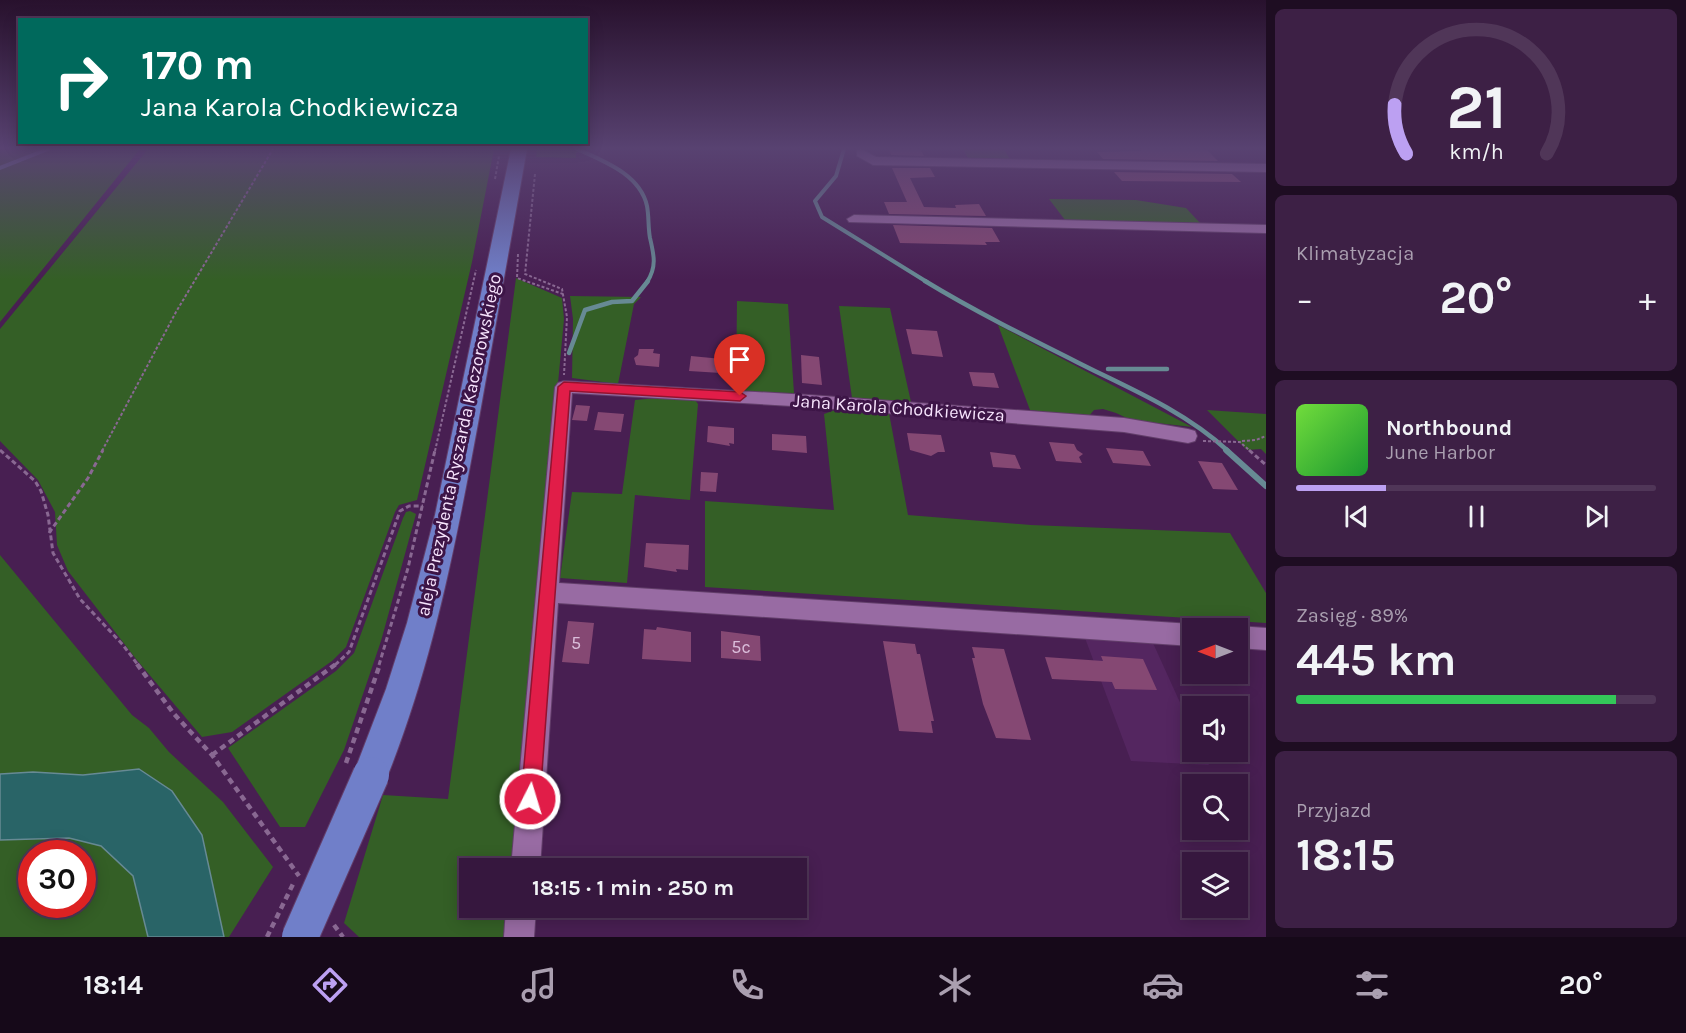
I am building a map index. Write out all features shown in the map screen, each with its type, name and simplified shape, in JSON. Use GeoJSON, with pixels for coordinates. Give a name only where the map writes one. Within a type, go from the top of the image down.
{"type":"FeatureCollection","features":[{"type":"Feature","properties":{"kind":"main road","name":"aleja Prezydenta Ryszarda Kaczorowskiego"},"geometry":{"type":"LineString","coordinates":[[315,928],[357,773],[402,689],[422,623],[448,515],[511,193]]}},
{"type":"Feature","properties":{"kind":"street"},"geometry":{"type":"LineString","coordinates":[[854,219],[1266,229]]}},
{"type":"Feature","properties":{"kind":"street"},"geometry":{"type":"LineString","coordinates":[[526,858],[564,387]]}},
{"type":"Feature","properties":{"kind":"street","name":"Jana Karola Chodkiewicza"},"geometry":{"type":"LineString","coordinates":[[564,387],[809,401],[1124,425],[1188,435]]}},
{"type":"Feature","properties":{"kind":"street"},"geometry":{"type":"LineString","coordinates":[[548,592],[1182,634]]}},
{"type":"Feature","properties":{"kind":"street"},"geometry":{"type":"LineString","coordinates":[[1248,638],[1266,639]]}},
{"type":"Feature","properties":{"kind":"street"},"geometry":{"type":"LineString","coordinates":[[519,937],[520,918]]}},
{"type":"Feature","properties":{"kind":"path"},"geometry":{"type":"LineString","coordinates":[[50,533],[88,478],[176,312],[247,193]]}},
{"type":"Feature","properties":{"kind":"path"},"geometry":{"type":"LineString","coordinates":[[533,193],[526,245],[525,274],[562,289],[567,317],[564,387]]}},
{"type":"Feature","properties":{"kind":"path"},"geometry":{"type":"LineString","coordinates":[[519,246],[516,277],[563,294]]}},
{"type":"Feature","properties":{"kind":"path"},"geometry":{"type":"LineString","coordinates":[[357,773],[388,636],[423,506],[476,270]]}},
{"type":"Feature","properties":{"kind":"path"},"geometry":{"type":"LineString","coordinates":[[1214,442],[1222,440],[1240,442],[1266,436]]}},
{"type":"Feature","properties":{"kind":"path"},"geometry":{"type":"LineString","coordinates":[[1240,442],[1251,449],[1266,465]]}},
{"type":"Feature","properties":{"kind":"path"},"geometry":{"type":"LineString","coordinates":[[0,450],[35,481],[41,491],[48,515],[53,553],[80,598],[123,645],[174,714],[212,755],[302,881]]}},
{"type":"Feature","properties":{"kind":"path"},"geometry":{"type":"LineString","coordinates":[[212,755],[330,670],[349,652],[400,512],[409,506],[423,506]]}},
{"type":"Feature","properties":{"kind":"path"},"geometry":{"type":"LineString","coordinates":[[315,928],[343,937]]}},
{"type":"Feature","properties":{"kind":"shaded area"},"geometry":{"type":"Polygon","coordinates":[[[1085,638],[1153,643],[1182,707],[1182,762],[1208,762],[1209,765],[1131,761],[1085,638]]]}},
{"type":"Feature","properties":{"kind":"shaded area"},"geometry":{"type":"Polygon","coordinates":[[[139,769],[172,791],[202,835],[224,937],[148,937],[133,876],[101,846],[96,845],[96,840],[69,838],[0,840],[0,774],[33,772],[83,775],[139,769]]]}},
{"type":"Feature","properties":{"kind":"green space"},"geometry":{"type":"Polygon","coordinates":[[[0,193],[105,193],[0,322],[0,193]]]}},
{"type":"Feature","properties":{"kind":"green space"},"geometry":{"type":"Polygon","coordinates":[[[112,193],[485,193],[472,262],[417,500],[399,505],[395,512],[346,647],[332,661],[232,732],[202,737],[136,659],[68,571],[57,545],[55,512],[38,480],[0,441],[0,329],[112,193]]]}},
{"type":"Feature","properties":{"kind":"green space"},"geometry":{"type":"Polygon","coordinates":[[[1049,199],[1136,200],[1186,208],[1200,223],[1065,220],[1049,199]]]}},
{"type":"Feature","properties":{"kind":"green space"},"geometry":{"type":"Polygon","coordinates":[[[516,278],[562,298],[564,319],[514,858],[459,858],[459,918],[509,918],[507,937],[359,937],[344,923],[383,795],[448,799],[516,278]]]}},
{"type":"Feature","properties":{"kind":"green space"},"geometry":{"type":"Polygon","coordinates":[[[570,296],[641,297],[634,304],[618,384],[572,378],[573,319],[570,296]]]}},
{"type":"Feature","properties":{"kind":"green space"},"geometry":{"type":"Polygon","coordinates":[[[737,301],[788,304],[794,393],[736,392],[737,301]]]}},
{"type":"Feature","properties":{"kind":"green space"},"geometry":{"type":"Polygon","coordinates":[[[839,306],[890,308],[911,402],[852,398],[839,306]]]}},
{"type":"Feature","properties":{"kind":"green space"},"geometry":{"type":"Polygon","coordinates":[[[998,325],[1192,427],[1131,420],[1103,409],[1094,410],[1088,417],[1030,410],[998,325]]]}},
{"type":"Feature","properties":{"kind":"green space"},"geometry":{"type":"Polygon","coordinates":[[[670,397],[695,400],[698,404],[690,500],[635,495],[627,583],[560,578],[572,492],[622,494],[635,400],[670,397]]]}},
{"type":"Feature","properties":{"kind":"green space"},"geometry":{"type":"Polygon","coordinates":[[[838,409],[889,413],[908,515],[1031,525],[1230,533],[1266,593],[1266,623],[1248,622],[1248,618],[1188,618],[705,587],[705,501],[834,510],[824,414],[838,409]]]}},
{"type":"Feature","properties":{"kind":"green space"},"geometry":{"type":"Polygon","coordinates":[[[1207,410],[1266,414],[1266,454],[1261,449],[1247,450],[1207,410]]]}},
{"type":"Feature","properties":{"kind":"green space"},"geometry":{"type":"Polygon","coordinates":[[[406,512],[416,514],[381,641],[344,750],[305,827],[280,827],[228,748],[336,671],[354,653],[403,518],[406,512]]]}},
{"type":"Feature","properties":{"kind":"green space"},"geometry":{"type":"Polygon","coordinates":[[[0,555],[132,715],[149,728],[169,752],[223,802],[273,867],[229,937],[224,937],[202,835],[172,791],[139,769],[83,775],[33,772],[0,774],[0,555]]]}},
{"type":"Feature","properties":{"kind":"green space"},"geometry":{"type":"Polygon","coordinates":[[[69,838],[77,840],[18,840],[18,918],[96,918],[96,845],[101,846],[133,876],[148,937],[0,937],[0,840],[69,838]]]}},
{"type":"Feature","properties":{"kind":"building"},"geometry":{"type":"Polygon","coordinates":[[[903,193],[917,193],[924,207],[956,208],[955,205],[979,204],[986,216],[889,214],[884,202],[907,202],[903,193]]]}},
{"type":"Feature","properties":{"kind":"building"},"geometry":{"type":"Polygon","coordinates":[[[893,225],[992,228],[1000,242],[985,242],[987,245],[900,243],[893,225]]]}},
{"type":"Feature","properties":{"kind":"building"},"geometry":{"type":"Polygon","coordinates":[[[906,329],[937,331],[943,357],[912,354],[906,329]]]}},
{"type":"Feature","properties":{"kind":"building"},"geometry":{"type":"Polygon","coordinates":[[[639,349],[654,349],[653,353],[660,354],[659,367],[636,365],[634,358],[638,355],[639,349]]]}},
{"type":"Feature","properties":{"kind":"building"},"geometry":{"type":"Polygon","coordinates":[[[801,355],[819,357],[822,385],[802,383],[801,355]]]}},
{"type":"Feature","properties":{"kind":"building"},"geometry":{"type":"Polygon","coordinates":[[[691,356],[722,359],[721,373],[689,371],[691,356]]]}},
{"type":"Feature","properties":{"kind":"building"},"geometry":{"type":"Polygon","coordinates":[[[969,372],[994,373],[999,388],[973,386],[969,372]]]}},
{"type":"Feature","properties":{"kind":"building"},"geometry":{"type":"Polygon","coordinates":[[[576,405],[590,406],[587,421],[572,420],[576,405]]]}},
{"type":"Feature","properties":{"kind":"building"},"geometry":{"type":"Polygon","coordinates":[[[598,412],[624,414],[621,432],[594,430],[598,412]]]}},
{"type":"Feature","properties":{"kind":"building"},"geometry":{"type":"Polygon","coordinates":[[[708,426],[734,428],[734,444],[729,443],[730,446],[707,442],[708,426]]]}},
{"type":"Feature","properties":{"kind":"building"},"geometry":{"type":"Polygon","coordinates":[[[907,433],[941,435],[945,452],[938,452],[931,456],[910,450],[907,433]]]}},
{"type":"Feature","properties":{"kind":"building"},"geometry":{"type":"Polygon","coordinates":[[[772,434],[806,436],[807,453],[772,450],[772,434]]]}},
{"type":"Feature","properties":{"kind":"building"},"geometry":{"type":"Polygon","coordinates":[[[1049,442],[1074,444],[1083,454],[1079,457],[1082,463],[1056,461],[1049,442]]]}},
{"type":"Feature","properties":{"kind":"building"},"geometry":{"type":"Polygon","coordinates":[[[1106,448],[1143,451],[1151,466],[1113,463],[1106,448]]]}},
{"type":"Feature","properties":{"kind":"building"},"geometry":{"type":"Polygon","coordinates":[[[990,452],[1015,455],[1021,469],[993,467],[990,452]]]}},
{"type":"Feature","properties":{"kind":"building"},"geometry":{"type":"Polygon","coordinates":[[[1198,461],[1222,463],[1238,490],[1213,489],[1198,461]]]}},
{"type":"Feature","properties":{"kind":"building"},"geometry":{"type":"Polygon","coordinates":[[[701,472],[718,473],[716,492],[700,491],[701,472]]]}},
{"type":"Feature","properties":{"kind":"building"},"geometry":{"type":"Polygon","coordinates":[[[646,543],[689,545],[688,570],[676,569],[677,572],[644,567],[646,543]]]}},
{"type":"Feature","properties":{"kind":"building"},"geometry":{"type":"Polygon","coordinates":[[[568,621],[594,623],[589,664],[562,662],[568,621]]]}},
{"type":"Feature","properties":{"kind":"building"},"geometry":{"type":"Polygon","coordinates":[[[657,627],[691,632],[691,662],[642,659],[644,629],[656,630],[657,627]]]}},
{"type":"Feature","properties":{"kind":"building"},"geometry":{"type":"Polygon","coordinates":[[[721,631],[760,636],[761,661],[721,658],[721,631]]]}},
{"type":"Feature","properties":{"kind":"building"},"geometry":{"type":"Polygon","coordinates":[[[883,641],[915,644],[917,654],[920,654],[934,721],[931,721],[933,733],[899,731],[883,641]]]}},
{"type":"Feature","properties":{"kind":"building"},"geometry":{"type":"Polygon","coordinates":[[[972,647],[1004,649],[1031,740],[996,738],[983,704],[972,658],[975,658],[972,647]]]}},
{"type":"Feature","properties":{"kind":"building"},"geometry":{"type":"Polygon","coordinates":[[[1101,656],[1143,659],[1157,690],[1115,689],[1112,682],[1052,679],[1045,657],[1103,661],[1101,656]]]}},
{"type":"Feature","properties":{"kind":"waterway"},"geometry":{"type":"LineString","coordinates":[[642,193],[647,206],[654,261],[647,282]]}},
{"type":"Feature","properties":{"kind":"waterway"},"geometry":{"type":"LineString","coordinates":[[822,193],[815,201],[822,217],[927,282]]}},
{"type":"Feature","properties":{"kind":"waterway"},"geometry":{"type":"LineString","coordinates":[[569,353],[585,310],[612,302],[632,301],[648,281]]}},
{"type":"Feature","properties":{"kind":"waterway"},"geometry":{"type":"LineString","coordinates":[[925,281],[1011,329],[1167,408],[1199,428],[1228,451]]}},
{"type":"Feature","properties":{"kind":"waterway"},"geometry":{"type":"LineString","coordinates":[[1108,369],[1167,369]]}},
{"type":"Feature","properties":{"kind":"waterway"},"geometry":{"type":"LineString","coordinates":[[1226,450],[1266,486]]}},
{"type":"Feature","properties":{"kind":"route"},"geometry":{"type":"LineString","coordinates":[[530,799],[564,387],[740,396]]}}]}
